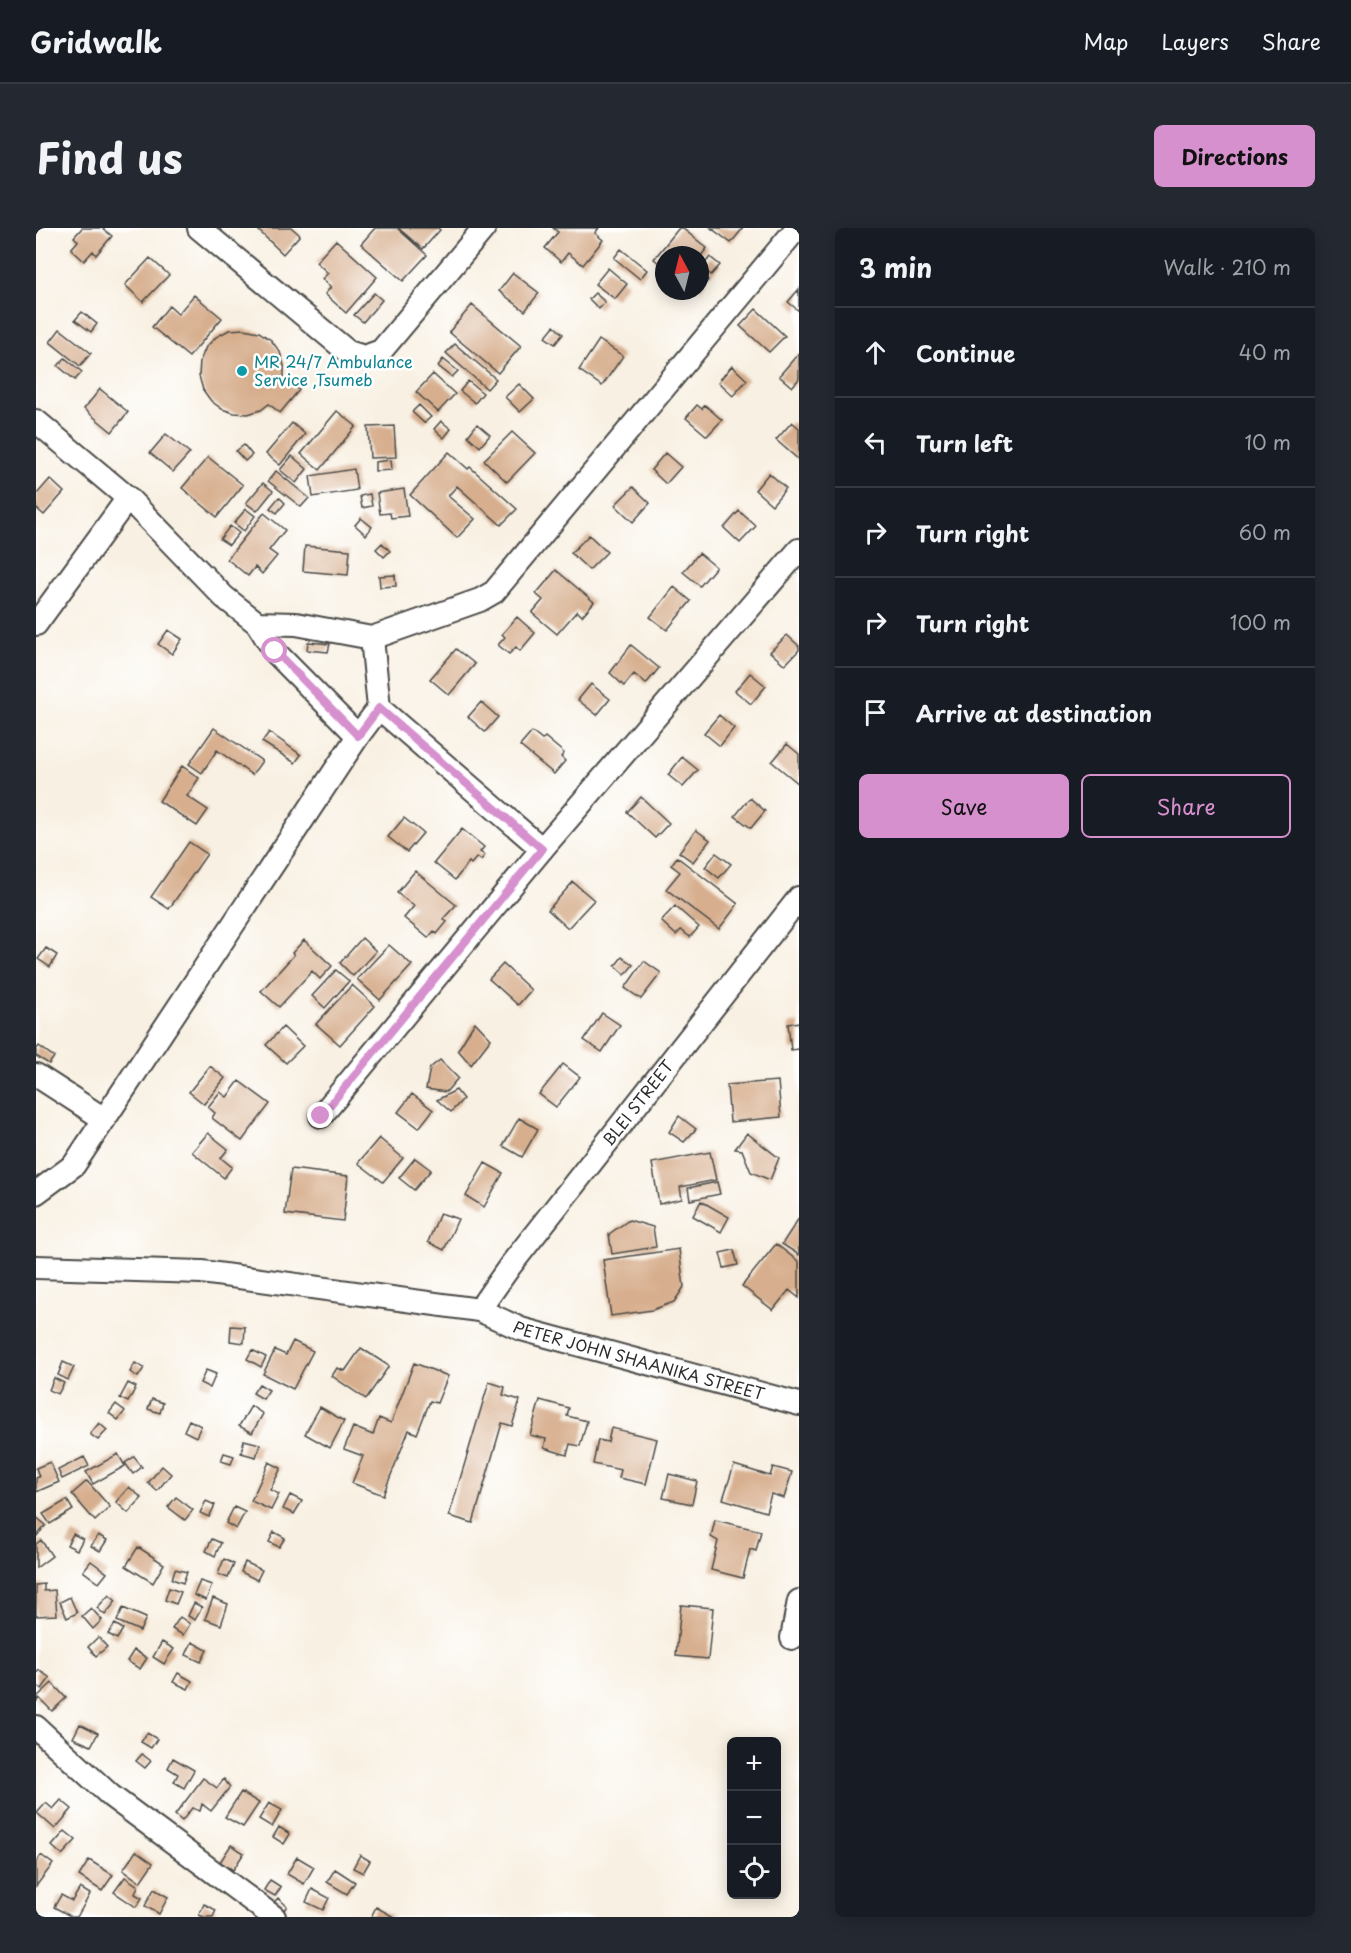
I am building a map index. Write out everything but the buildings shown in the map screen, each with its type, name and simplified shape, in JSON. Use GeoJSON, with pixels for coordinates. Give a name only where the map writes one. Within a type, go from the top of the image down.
{"type":"FeatureCollection","features":[{"type":"Feature","properties":{"kind":"street"},"geometry":{"type":"LineString","coordinates":[[210,232],[348,352],[364,357],[381,351],[484,228]]}},
{"type":"Feature","properties":{"kind":"street"},"geometry":{"type":"LineString","coordinates":[[257,623],[296,624],[372,639],[480,600],[494,592],[796,228]]}},
{"type":"Feature","properties":{"kind":"street"},"geometry":{"type":"LineString","coordinates":[[36,421],[128,498],[224,597],[257,623],[275,651],[358,736]]}},
{"type":"Feature","properties":{"kind":"street"},"geometry":{"type":"LineString","coordinates":[[36,624],[128,498]]}},
{"type":"Feature","properties":{"kind":"street"},"geometry":{"type":"LineString","coordinates":[[321,1116],[542,849],[799,550]]}},
{"type":"Feature","properties":{"kind":"street"},"geometry":{"type":"LineString","coordinates":[[36,1193],[74,1165],[358,736],[379,708],[372,639]]}},
{"type":"Feature","properties":{"kind":"street"},"geometry":{"type":"LineString","coordinates":[[379,708],[542,849]]}},
{"type":"Feature","properties":{"kind":"street","name":"BLEI STREET"},"geometry":{"type":"LineString","coordinates":[[479,1310],[510,1266],[799,898]]}},
{"type":"Feature","properties":{"kind":"street"},"geometry":{"type":"LineString","coordinates":[[36,1075],[104,1119]]}},
{"type":"Feature","properties":{"kind":"street","name":"PETER JOHN SHAANIKA STREET"},"geometry":{"type":"LineString","coordinates":[[36,1267],[202,1272],[479,1310],[521,1329],[799,1404]]}},
{"type":"Feature","properties":{"kind":"street"},"geometry":{"type":"LineString","coordinates":[[792,1638],[799,1600]]}},
{"type":"Feature","properties":{"kind":"street"},"geometry":{"type":"LineString","coordinates":[[36,1727],[111,1796],[274,1917]]}},
{"type":"Feature","properties":{"kind":"place","name":"MR 24/7 Ambulance Service ,Tsumeb"},"geometry":{"type":"Point","coordinates":[242,371]}},
{"type":"Feature","properties":{"kind":"route"},"geometry":{"type":"LineString","coordinates":[[275,651],[358,736],[379,708],[542,849],[321,1116]]}}]}
